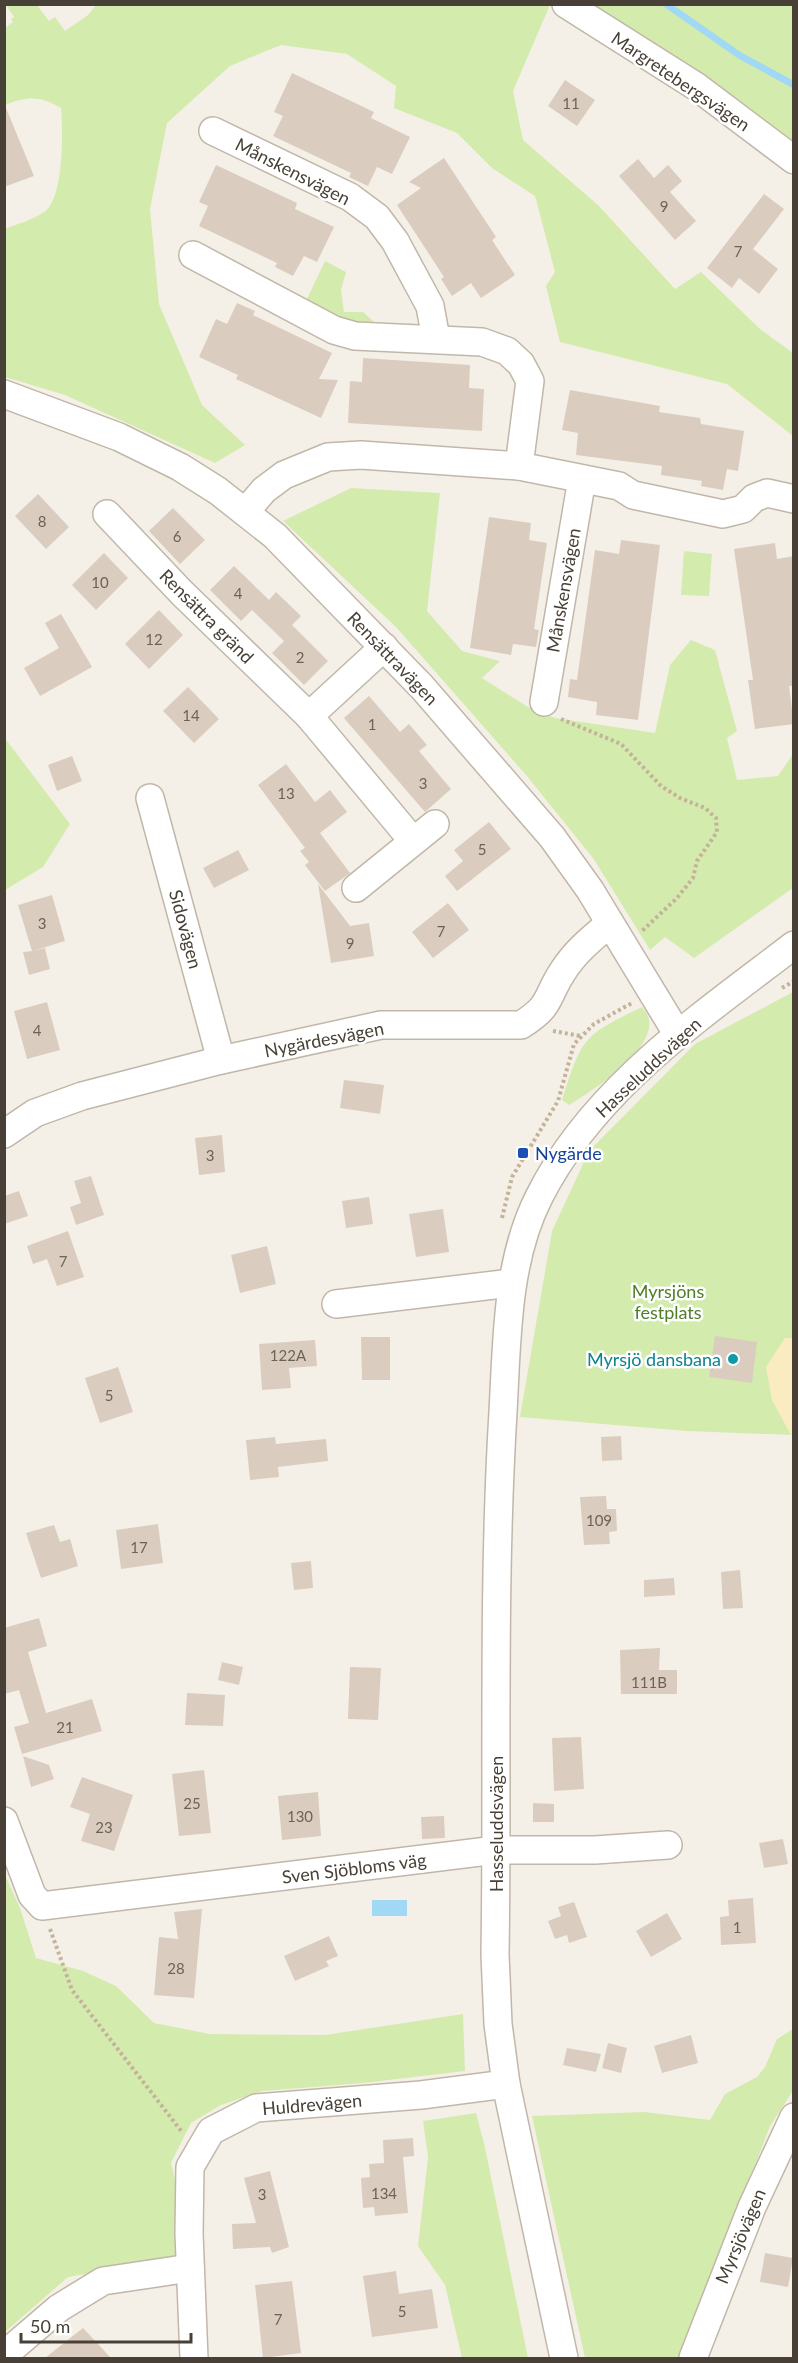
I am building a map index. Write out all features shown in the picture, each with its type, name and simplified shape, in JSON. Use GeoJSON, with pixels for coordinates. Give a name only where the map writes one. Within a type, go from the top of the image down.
{"type":"FeatureCollection","features":[{"type":"Feature","properties":{"kind":"street","name":"Margretebergsvägen"},"geometry":{"type":"LineString","coordinates":[[566,4],[697,87],[794,160]]}},
{"type":"Feature","properties":{"kind":"street","name":"Månskensvägen"},"geometry":{"type":"LineString","coordinates":[[213,131],[350,197],[377,217],[395,241],[430,306],[436,339]]}},
{"type":"Feature","properties":{"kind":"street"},"geometry":{"type":"LineString","coordinates":[[193,255],[334,330],[355,336],[482,342],[507,351],[521,364],[530,381],[519,466]]}},
{"type":"Feature","properties":{"kind":"street","name":"Rensättravägen"},"geometry":{"type":"LineString","coordinates":[[6,396],[119,437],[180,467],[218,491],[275,536],[459,727],[552,837],[590,890],[678,1035]]}},
{"type":"Feature","properties":{"kind":"street"},"geometry":{"type":"LineString","coordinates":[[245,512],[264,490],[284,475],[328,457],[361,455],[491,462],[519,466],[619,486],[633,495],[723,514],[743,509],[754,498],[766,493],[794,499]]}},
{"type":"Feature","properties":{"kind":"street","name":"Månskensvägen"},"geometry":{"type":"LineString","coordinates":[[544,702],[582,479]]}},
{"type":"Feature","properties":{"kind":"street","name":"Rensättra gränd"},"geometry":{"type":"LineString","coordinates":[[107,514],[182,593],[309,716],[413,841]]}},
{"type":"Feature","properties":{"kind":"street"},"geometry":{"type":"LineString","coordinates":[[309,716],[384,647]]}},
{"type":"Feature","properties":{"kind":"street","name":"Sidovägen"},"geometry":{"type":"LineString","coordinates":[[150,798],[222,1060]]}},
{"type":"Feature","properties":{"kind":"street"},"geometry":{"type":"LineString","coordinates":[[356,888],[435,824]]}},
{"type":"Feature","properties":{"kind":"street","name":"Nygärdesvägen"},"geometry":{"type":"LineString","coordinates":[[4,1134],[35,1113],[81,1096],[222,1060],[381,1025],[520,1025],[537,1015],[550,999],[561,973],[578,950],[609,924]]}},
{"type":"Feature","properties":{"kind":"street","name":"Hasseluddsvägen"},"geometry":{"type":"LineString","coordinates":[[564,2358],[506,2084],[498,2024],[495,1954],[497,1527],[511,1283],[537,1200],[566,1152],[605,1103],[678,1035],[794,945]]}},
{"type":"Feature","properties":{"kind":"street"},"geometry":{"type":"LineString","coordinates":[[336,1304],[511,1283]]}},
{"type":"Feature","properties":{"kind":"street"},"geometry":{"type":"LineString","coordinates":[[4,1821],[32,1895],[42,1906]]}},
{"type":"Feature","properties":{"kind":"street","name":"Sven Sjöbloms väg"},"geometry":{"type":"LineString","coordinates":[[42,1906],[496,1850],[595,1850],[668,1845]]}},
{"type":"Feature","properties":{"kind":"street","name":"Huldrevägen"},"geometry":{"type":"LineString","coordinates":[[194,2358],[190,2268],[190,2167],[211,2131],[256,2108],[421,2095],[506,2084]]}},
{"type":"Feature","properties":{"kind":"street","name":"Myrsjövägen"},"geometry":{"type":"LineString","coordinates":[[693,2358],[752,2206],[794,2117]]}},
{"type":"Feature","properties":{"kind":"street"},"geometry":{"type":"LineString","coordinates":[[4,2355],[59,2308],[103,2281],[190,2268]]}},
{"type":"Feature","properties":{"kind":"path"},"geometry":{"type":"LineString","coordinates":[[544,702],[551,712],[572,725],[621,744],[660,786],[680,798],[705,808],[716,818],[717,832],[698,861],[693,878],[677,898],[634,938]]}},
{"type":"Feature","properties":{"kind":"path"},"geometry":{"type":"LineString","coordinates":[[42,1906],[72,1990],[198,2150]]}},
{"type":"Feature","properties":{"kind":"green space"},"geometry":{"type":"Polygon","coordinates":[[[6,5],[37,5],[49,21],[55,17],[65,31],[88,15],[96,5],[550,5],[513,91],[523,140],[599,206],[675,289],[701,272],[760,329],[793,353],[793,436],[727,384],[560,342],[546,286],[555,272],[535,196],[492,168],[457,133],[394,108],[396,86],[347,54],[281,45],[230,66],[167,123],[150,209],[159,304],[202,405],[245,445],[215,463],[65,395],[5,377],[5,229],[35,217],[51,205],[59,180],[62,132],[61,108],[54,104],[40,99],[27,99],[5,105],[5,28],[13,22],[11,19],[14,17],[6,5]]]}},
{"type":"Feature","properties":{"kind":"green space"},"geometry":{"type":"Polygon","coordinates":[[[581,5],[793,5],[793,147],[581,5]]]}},
{"type":"Feature","properties":{"kind":"green space"},"geometry":{"type":"Polygon","coordinates":[[[325,261],[346,272],[341,290],[344,312],[363,312],[375,323],[388,324],[366,325],[345,321],[305,303],[325,261]]]}},
{"type":"Feature","properties":{"kind":"green space"},"geometry":{"type":"Polygon","coordinates":[[[351,488],[440,493],[427,611],[462,651],[500,661],[482,678],[528,707],[555,718],[655,733],[670,665],[691,640],[715,650],[737,731],[727,738],[737,780],[778,776],[793,754],[793,888],[694,958],[665,937],[650,950],[593,858],[526,775],[396,627],[283,521],[351,488]]]}},
{"type":"Feature","properties":{"kind":"green space"},"geometry":{"type":"Polygon","coordinates":[[[684,551],[712,554],[709,596],[681,595],[684,551]]]}},
{"type":"Feature","properties":{"kind":"green space"},"geometry":{"type":"Polygon","coordinates":[[[4,737],[70,824],[43,867],[5,890],[4,737]]]}},
{"type":"Feature","properties":{"kind":"green space","name":"Myrsjöns festplats"},"geometry":{"type":"Polygon","coordinates":[[[793,992],[793,1435],[686,1431],[520,1417],[552,1231],[589,1151],[695,1044],[793,992]]]}},
{"type":"Feature","properties":{"kind":"green space"},"geometry":{"type":"Polygon","coordinates":[[[642,1007],[649,1020],[647,1034],[639,1048],[626,1063],[595,1088],[569,1105],[562,1100],[574,1063],[587,1041],[607,1025],[642,1007]]]}},
{"type":"Feature","properties":{"kind":"green space"},"geometry":{"type":"Polygon","coordinates":[[[4,1873],[20,1908],[36,1958],[83,1971],[116,1986],[154,2023],[210,2034],[325,2035],[463,2014],[465,2071],[363,2083],[262,2091],[221,2105],[191,2123],[171,2163],[179,2196],[179,2253],[173,2259],[68,2277],[5,2332],[4,1873]]]}},
{"type":"Feature","properties":{"kind":"green space"},"geometry":{"type":"Polygon","coordinates":[[[793,2029],[793,2091],[770,2126],[682,2358],[585,2358],[532,2116],[645,2112],[710,2120],[725,2094],[757,2077],[765,2067],[777,2039],[793,2029]]]}},
{"type":"Feature","properties":{"kind":"green space"},"geometry":{"type":"Polygon","coordinates":[[[476,2113],[528,2358],[462,2358],[445,2285],[418,2246],[428,2157],[423,2121],[476,2113]]]}},
{"type":"Feature","properties":{"kind":"sand"},"geometry":{"type":"Polygon","coordinates":[[[785,1338],[793,1338],[793,1435],[772,1400],[766,1367],[785,1338]]]}},
{"type":"Feature","properties":{"kind":"water"},"geometry":{"type":"Polygon","coordinates":[[[372,1900],[407,1900],[407,1916],[372,1916],[372,1900]]]}},
{"type":"Feature","properties":{"kind":"building"},"geometry":{"type":"Polygon","coordinates":[[[292,73],[374,112],[371,118],[410,137],[392,174],[377,167],[368,186],[349,177],[351,173],[273,136],[283,116],[274,112],[292,73]]]}},
{"type":"Feature","properties":{"kind":"building"},"geometry":{"type":"Polygon","coordinates":[[[565,80],[595,100],[577,126],[548,106],[565,80]]]}},
{"type":"Feature","properties":{"kind":"building"},"geometry":{"type":"Polygon","coordinates":[[[4,103],[34,176],[4,187],[4,103]]]}},
{"type":"Feature","properties":{"kind":"building"},"geometry":{"type":"Polygon","coordinates":[[[444,158],[496,237],[492,240],[515,275],[481,298],[471,283],[452,296],[441,279],[444,277],[397,205],[421,188],[409,182],[444,158]]]}},
{"type":"Feature","properties":{"kind":"building"},"geometry":{"type":"Polygon","coordinates":[[[638,159],[654,178],[668,165],[682,181],[670,192],[696,221],[675,240],[619,176],[638,159]]]}},
{"type":"Feature","properties":{"kind":"building"},"geometry":{"type":"Polygon","coordinates":[[[216,165],[297,203],[295,209],[334,227],[317,262],[304,256],[293,276],[275,267],[277,263],[199,226],[208,206],[199,202],[216,165]]]}},
{"type":"Feature","properties":{"kind":"building"},"geometry":{"type":"Polygon","coordinates":[[[764,194],[784,209],[753,249],[778,269],[759,294],[739,278],[732,288],[707,268],[764,194]]]}},
{"type":"Feature","properties":{"kind":"building"},"geometry":{"type":"Polygon","coordinates":[[[237,303],[255,311],[253,315],[332,353],[319,379],[338,380],[321,418],[236,379],[238,375],[199,357],[216,319],[227,324],[237,303]]]}},
{"type":"Feature","properties":{"kind":"building"},"geometry":{"type":"Polygon","coordinates":[[[363,358],[470,365],[469,388],[484,389],[482,431],[348,423],[350,381],[362,382],[363,358]]]}},
{"type":"Feature","properties":{"kind":"building"},"geometry":{"type":"Polygon","coordinates":[[[570,390],[660,406],[659,412],[700,418],[701,424],[744,431],[738,471],[727,469],[723,490],[701,486],[702,481],[661,475],[662,466],[576,455],[578,433],[562,430],[570,390]]]}},
{"type":"Feature","properties":{"kind":"building"},"geometry":{"type":"Polygon","coordinates":[[[38,494],[69,527],[46,549],[15,516],[38,494]]]}},
{"type":"Feature","properties":{"kind":"building"},"geometry":{"type":"Polygon","coordinates":[[[173,508],[205,540],[180,564],[149,531],[173,508]]]}},
{"type":"Feature","properties":{"kind":"building"},"geometry":{"type":"Polygon","coordinates":[[[489,517],[531,523],[529,540],[547,543],[534,629],[539,630],[536,647],[513,644],[511,655],[470,648],[489,517]]]}},
{"type":"Feature","properties":{"kind":"building"},"geometry":{"type":"Polygon","coordinates":[[[621,540],[660,545],[638,720],[596,715],[597,702],[568,697],[570,679],[577,680],[595,550],[619,554],[621,540]]]}},
{"type":"Feature","properties":{"kind":"building"},"geometry":{"type":"Polygon","coordinates":[[[775,543],[777,559],[794,556],[794,686],[789,686],[794,724],[755,729],[748,680],[753,680],[734,549],[775,543]]]}},
{"type":"Feature","properties":{"kind":"building"},"geometry":{"type":"Polygon","coordinates":[[[104,553],[128,578],[96,610],[72,585],[104,553]]]}},
{"type":"Feature","properties":{"kind":"building"},"geometry":{"type":"Polygon","coordinates":[[[234,566],[269,600],[276,592],[301,616],[292,625],[328,661],[304,685],[272,653],[284,641],[252,610],[241,621],[210,590],[234,566]]]}},
{"type":"Feature","properties":{"kind":"building"},"geometry":{"type":"Polygon","coordinates":[[[159,610],[183,635],[149,669],[125,644],[159,610]]]}},
{"type":"Feature","properties":{"kind":"building"},"geometry":{"type":"Polygon","coordinates":[[[61,614],[92,667],[40,696],[24,668],[59,648],[45,623],[61,614]]]}},
{"type":"Feature","properties":{"kind":"building"},"geometry":{"type":"Polygon","coordinates":[[[188,687],[219,719],[194,743],[163,711],[188,687]]]}},
{"type":"Feature","properties":{"kind":"building"},"geometry":{"type":"Polygon","coordinates":[[[369,696],[400,732],[409,724],[427,745],[419,751],[451,789],[425,812],[344,718],[369,696]]]}},
{"type":"Feature","properties":{"kind":"building"},"geometry":{"type":"Polygon","coordinates":[[[72,756],[82,781],[57,791],[48,765],[72,756]]]}},
{"type":"Feature","properties":{"kind":"building"},"geometry":{"type":"Polygon","coordinates":[[[286,764],[315,802],[330,790],[347,812],[320,833],[350,873],[325,891],[305,865],[309,862],[300,851],[305,848],[258,785],[286,764]]]}},
{"type":"Feature","properties":{"kind":"building"},"geometry":{"type":"Polygon","coordinates":[[[489,822],[511,849],[457,891],[445,876],[463,861],[454,850],[489,822]]]}},
{"type":"Feature","properties":{"kind":"building"},"geometry":{"type":"Polygon","coordinates":[[[238,850],[249,870],[214,888],[203,868],[238,850]]]}},
{"type":"Feature","properties":{"kind":"building"},"geometry":{"type":"Polygon","coordinates":[[[318,884],[350,926],[369,923],[374,956],[331,963],[318,884]]]}},
{"type":"Feature","properties":{"kind":"building"},"geometry":{"type":"Polygon","coordinates":[[[52,895],[65,941],[33,951],[45,948],[50,969],[29,975],[23,952],[32,951],[18,905],[52,895]]]}},
{"type":"Feature","properties":{"kind":"building"},"geometry":{"type":"Polygon","coordinates":[[[448,903],[469,930],[433,958],[412,932],[448,903]]]}},
{"type":"Feature","properties":{"kind":"building"},"geometry":{"type":"Polygon","coordinates":[[[47,1002],[60,1050],[27,1059],[14,1011],[47,1002]]]}},
{"type":"Feature","properties":{"kind":"building"},"geometry":{"type":"Polygon","coordinates":[[[344,1080],[384,1085],[380,1114],[340,1108],[344,1080]]]}},
{"type":"Feature","properties":{"kind":"building"},"geometry":{"type":"Polygon","coordinates":[[[222,1135],[225,1172],[199,1175],[195,1138],[222,1135]]]}},
{"type":"Feature","properties":{"kind":"building"},"geometry":{"type":"Polygon","coordinates":[[[91,1176],[104,1215],[76,1225],[70,1207],[81,1203],[74,1181],[91,1176]]]}},
{"type":"Feature","properties":{"kind":"building"},"geometry":{"type":"Polygon","coordinates":[[[19,1191],[28,1216],[4,1224],[4,1196],[19,1191]]]}},
{"type":"Feature","properties":{"kind":"building"},"geometry":{"type":"Polygon","coordinates":[[[369,1197],[373,1224],[346,1228],[342,1201],[369,1197]]]}},
{"type":"Feature","properties":{"kind":"building"},"geometry":{"type":"Polygon","coordinates":[[[443,1209],[449,1252],[416,1257],[409,1214],[443,1209]]]}},
{"type":"Feature","properties":{"kind":"building"},"geometry":{"type":"Polygon","coordinates":[[[68,1231],[84,1277],[57,1286],[47,1259],[33,1264],[27,1246],[68,1231]]]}},
{"type":"Feature","properties":{"kind":"building"},"geometry":{"type":"Polygon","coordinates":[[[267,1246],[276,1284],[240,1293],[231,1255],[267,1246]]]}},
{"type":"Feature","properties":{"kind":"building","name":"Myrsjö dansbana"},"geometry":{"type":"Polygon","coordinates":[[[715,1336],[757,1342],[752,1383],[709,1377],[715,1336]]]}},
{"type":"Feature","properties":{"kind":"building"},"geometry":{"type":"Polygon","coordinates":[[[361,1337],[390,1337],[390,1380],[362,1380],[361,1337]]]}},
{"type":"Feature","properties":{"kind":"building"},"geometry":{"type":"Polygon","coordinates":[[[315,1340],[317,1366],[289,1368],[291,1388],[262,1390],[259,1344],[315,1340]]]}},
{"type":"Feature","properties":{"kind":"building"},"geometry":{"type":"Polygon","coordinates":[[[118,1367],[133,1412],[100,1423],[85,1378],[118,1367]]]}},
{"type":"Feature","properties":{"kind":"building"},"geometry":{"type":"Polygon","coordinates":[[[621,1436],[622,1460],[602,1461],[601,1437],[621,1436]]]}},
{"type":"Feature","properties":{"kind":"building"},"geometry":{"type":"Polygon","coordinates":[[[275,1437],[276,1444],[326,1439],[328,1461],[278,1467],[279,1477],[250,1480],[246,1440],[275,1437]]]}},
{"type":"Feature","properties":{"kind":"building"},"geometry":{"type":"Polygon","coordinates":[[[606,1496],[607,1509],[616,1509],[617,1531],[609,1532],[610,1544],[584,1545],[580,1497],[606,1496]]]}},
{"type":"Feature","properties":{"kind":"building"},"geometry":{"type":"Polygon","coordinates":[[[158,1524],[163,1563],[121,1569],[116,1530],[158,1524]]]}},
{"type":"Feature","properties":{"kind":"building"},"geometry":{"type":"Polygon","coordinates":[[[54,1525],[60,1542],[70,1539],[78,1566],[41,1578],[26,1533],[54,1525]]]}},
{"type":"Feature","properties":{"kind":"building"},"geometry":{"type":"Polygon","coordinates":[[[311,1561],[313,1588],[294,1590],[291,1563],[311,1561]]]}},
{"type":"Feature","properties":{"kind":"building"},"geometry":{"type":"Polygon","coordinates":[[[740,1570],[743,1608],[723,1609],[721,1572],[740,1570]]]}},
{"type":"Feature","properties":{"kind":"building"},"geometry":{"type":"Polygon","coordinates":[[[674,1578],[675,1595],[644,1597],[644,1580],[674,1578]]]}},
{"type":"Feature","properties":{"kind":"building"},"geometry":{"type":"Polygon","coordinates":[[[39,1618],[47,1646],[28,1652],[46,1713],[92,1699],[102,1731],[22,1754],[14,1727],[29,1723],[19,1690],[4,1694],[4,1628],[39,1618]]]}},
{"type":"Feature","properties":{"kind":"building"},"geometry":{"type":"Polygon","coordinates":[[[660,1648],[659,1670],[677,1670],[677,1694],[621,1694],[620,1650],[660,1648]]]}},
{"type":"Feature","properties":{"kind":"building"},"geometry":{"type":"Polygon","coordinates":[[[222,1662],[243,1667],[239,1685],[218,1680],[222,1662]]]}},
{"type":"Feature","properties":{"kind":"building"},"geometry":{"type":"Polygon","coordinates":[[[350,1667],[381,1668],[378,1720],[348,1719],[350,1667]]]}},
{"type":"Feature","properties":{"kind":"building"},"geometry":{"type":"Polygon","coordinates":[[[187,1693],[225,1695],[223,1726],[185,1725],[187,1693]]]}},
{"type":"Feature","properties":{"kind":"building"},"geometry":{"type":"Polygon","coordinates":[[[581,1737],[584,1789],[554,1791],[552,1738],[581,1737]]]}},
{"type":"Feature","properties":{"kind":"building"},"geometry":{"type":"Polygon","coordinates":[[[23,1756],[49,1765],[54,1779],[31,1787],[23,1756]]]}},
{"type":"Feature","properties":{"kind":"building"},"geometry":{"type":"Polygon","coordinates":[[[204,1770],[211,1833],[179,1836],[172,1774],[204,1770]]]}},
{"type":"Feature","properties":{"kind":"building"},"geometry":{"type":"Polygon","coordinates":[[[82,1777],[133,1795],[114,1851],[81,1841],[90,1814],[70,1807],[82,1777]]]}},
{"type":"Feature","properties":{"kind":"building"},"geometry":{"type":"Polygon","coordinates":[[[318,1792],[321,1836],[282,1840],[278,1796],[318,1792]]]}},
{"type":"Feature","properties":{"kind":"building"},"geometry":{"type":"Polygon","coordinates":[[[533,1803],[554,1804],[554,1822],[533,1822],[533,1803]]]}},
{"type":"Feature","properties":{"kind":"building"},"geometry":{"type":"Polygon","coordinates":[[[444,1816],[445,1838],[422,1839],[421,1817],[444,1816]]]}},
{"type":"Feature","properties":{"kind":"building"},"geometry":{"type":"Polygon","coordinates":[[[783,1839],[788,1864],[764,1868],[759,1843],[783,1839]]]}},
{"type":"Feature","properties":{"kind":"building"},"geometry":{"type":"Polygon","coordinates":[[[753,1898],[756,1943],[721,1945],[720,1917],[729,1916],[728,1900],[753,1898]]]}},
{"type":"Feature","properties":{"kind":"building"},"geometry":{"type":"Polygon","coordinates":[[[574,1902],[587,1937],[569,1943],[567,1935],[555,1939],[548,1921],[561,1916],[558,1907],[574,1902]]]}},
{"type":"Feature","properties":{"kind":"building"},"geometry":{"type":"Polygon","coordinates":[[[202,1909],[194,1998],[154,1995],[159,1937],[178,1939],[174,1912],[202,1909]]]}},
{"type":"Feature","properties":{"kind":"building"},"geometry":{"type":"Polygon","coordinates":[[[667,1913],[682,1939],[651,1957],[636,1931],[667,1913]]]}},
{"type":"Feature","properties":{"kind":"building"},"geometry":{"type":"Polygon","coordinates":[[[329,1936],[338,1956],[326,1961],[329,1966],[295,1981],[284,1956],[329,1936]]]}},
{"type":"Feature","properties":{"kind":"building"},"geometry":{"type":"Polygon","coordinates":[[[691,2035],[698,2063],[662,2073],[654,2046],[691,2035]]]}},
{"type":"Feature","properties":{"kind":"building"},"geometry":{"type":"Polygon","coordinates":[[[608,2043],[627,2048],[621,2073],[602,2068],[608,2043]]]}},
{"type":"Feature","properties":{"kind":"building"},"geometry":{"type":"Polygon","coordinates":[[[567,2048],[601,2054],[596,2072],[563,2065],[567,2048]]]}},
{"type":"Feature","properties":{"kind":"building"},"geometry":{"type":"Polygon","coordinates":[[[413,2138],[414,2156],[403,2157],[408,2213],[375,2216],[374,2207],[363,2208],[361,2178],[370,2177],[369,2164],[384,2163],[383,2140],[413,2138]]]}},
{"type":"Feature","properties":{"kind":"building"},"geometry":{"type":"Polygon","coordinates":[[[270,2171],[289,2247],[272,2253],[270,2247],[233,2249],[232,2224],[256,2223],[244,2178],[270,2171]]]}},
{"type":"Feature","properties":{"kind":"building"},"geometry":{"type":"Polygon","coordinates":[[[765,2253],[793,2258],[788,2287],[760,2282],[765,2253]]]}},
{"type":"Feature","properties":{"kind":"building"},"geometry":{"type":"Polygon","coordinates":[[[396,2271],[399,2294],[432,2289],[438,2328],[372,2337],[363,2276],[396,2271]]]}},
{"type":"Feature","properties":{"kind":"building"},"geometry":{"type":"Polygon","coordinates":[[[292,2281],[301,2353],[263,2358],[255,2285],[292,2281]]]}},
{"type":"Feature","properties":{"kind":"building"},"geometry":{"type":"Polygon","coordinates":[[[83,2328],[111,2358],[45,2358],[83,2328]]]}},
{"type":"Feature","properties":{"kind":"waterway"},"geometry":{"type":"LineString","coordinates":[[666,4],[739,55],[794,85]]}},
{"type":"Feature","properties":{"kind":"place","name":"Nygärde"},"geometry":{"type":"Point","coordinates":[523,1153]}},
{"type":"Feature","properties":{"kind":"place","name":"Myrsjö dansbana"},"geometry":{"type":"Point","coordinates":[733,1359]}}]}
